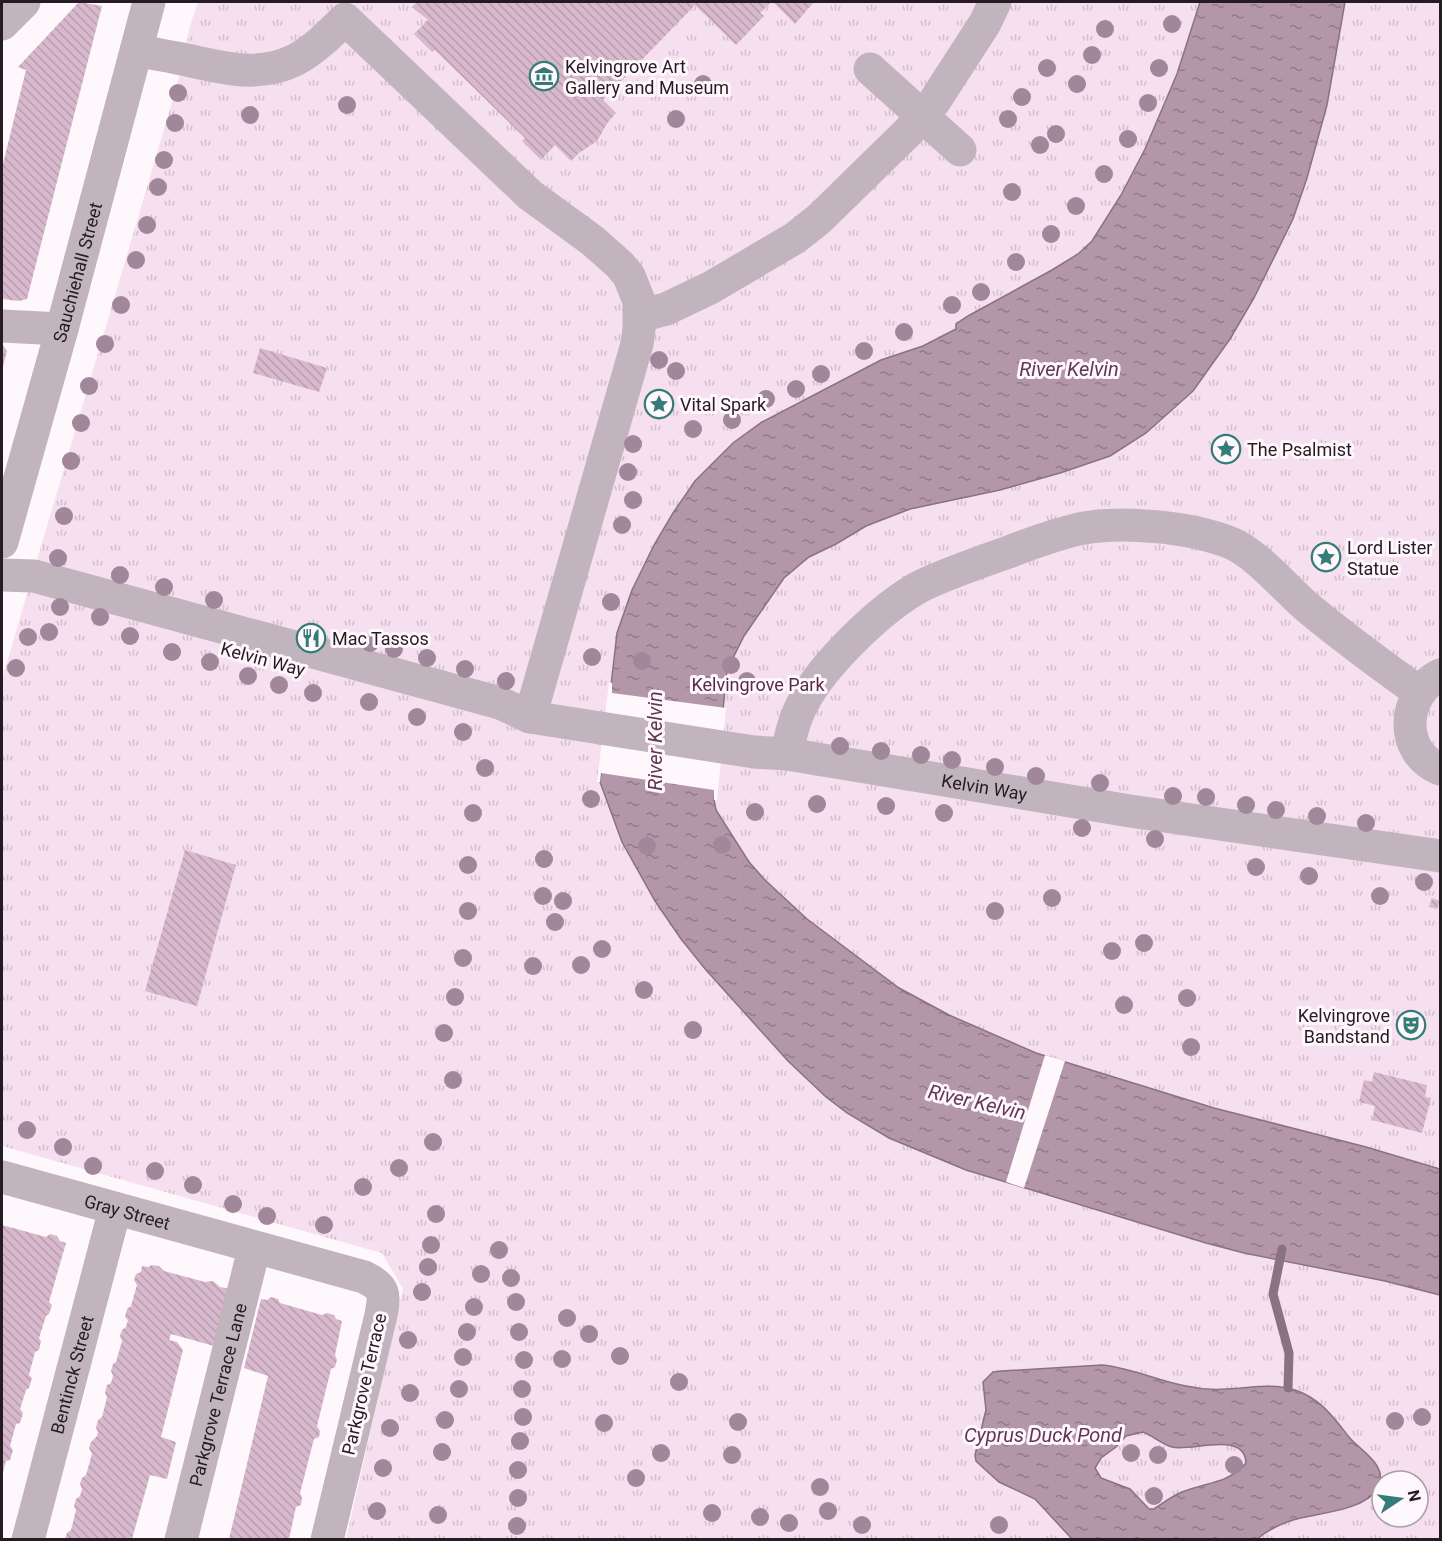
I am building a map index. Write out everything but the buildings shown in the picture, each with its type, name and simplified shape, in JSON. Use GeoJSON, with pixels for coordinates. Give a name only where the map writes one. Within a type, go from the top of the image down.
{"type":"FeatureCollection","features":[{"type":"Feature","properties":{"kind":"street"},"geometry":{"type":"LineString","coordinates":[[2,24],[24,2]]}},
{"type":"Feature","properties":{"kind":"street","name":"Sauchiehall Street"},"geometry":{"type":"LineString","coordinates":[[2,542],[62,329],[149,2]]}},
{"type":"Feature","properties":{"kind":"street"},"geometry":{"type":"LineString","coordinates":[[640,316],[687,300],[737,273],[795,238],[819,219],[934,102],[985,23],[995,2]]}},
{"type":"Feature","properties":{"kind":"street"},"geometry":{"type":"LineString","coordinates":[[137,51],[222,69],[244,71],[260,69],[295,60],[327,38],[354,10],[530,195],[593,241],[620,265],[635,289],[639,300],[640,316],[637,344],[530,717]]}},
{"type":"Feature","properties":{"kind":"street"},"geometry":{"type":"LineString","coordinates":[[870,69],[960,150]]}},
{"type":"Feature","properties":{"kind":"street"},"geometry":{"type":"LineString","coordinates":[[2,326],[62,329]]}},
{"type":"Feature","properties":{"kind":"street"},"geometry":{"type":"LineString","coordinates":[[787,754],[796,719],[810,690],[821,675],[860,634],[890,608],[920,587],[954,572],[1055,536],[1079,529],[1128,526],[1186,532],[1233,544],[1259,562],[1330,625],[1430,683],[1411,707],[1409,724],[1412,741],[1420,755],[1440,770]]}},
{"type":"Feature","properties":{"kind":"street","name":"Kelvin Way"},"geometry":{"type":"LineString","coordinates":[[2,577],[29,594],[500,722],[530,717],[754,752],[787,754],[1130,811],[1440,856]]}},
{"type":"Feature","properties":{"kind":"street","name":"Gray Street"},"geometry":{"type":"LineString","coordinates":[[2,1177],[254,1248]]}},
{"type":"Feature","properties":{"kind":"street","name":"Bentinck Street"},"geometry":{"type":"LineString","coordinates":[[28,1539],[115,1209]]}},
{"type":"Feature","properties":{"kind":"street","name":"Parkgrove Terrace"},"geometry":{"type":"LineString","coordinates":[[254,1248],[364,1278],[375,1282],[383,1291],[381,1315],[327,1539]]}},
{"type":"Feature","properties":{"kind":"street","name":"Parkgrove Terrace Lane"},"geometry":{"type":"LineString","coordinates":[[181,1539],[254,1248]]}},
{"type":"Feature","properties":{"kind":"green space","name":"Kelvingrove Park"},"geometry":{"type":"Polygon","coordinates":[[[198,2],[1440,2],[1440,1539],[346,1539],[403,1289],[382,1253],[2,1146],[2,679],[180,75],[190,26],[198,2]]]}},
{"type":"Feature","properties":{"kind":"water","name":"River Kelvin"},"geometry":{"type":"Polygon","coordinates":[[[1200,2],[1345,2],[1327,105],[1307,178],[1293,219],[1254,298],[1230,339],[1193,391],[1146,433],[1110,456],[1000,490],[910,509],[866,526],[809,557],[784,578],[744,636],[727,670],[714,800],[716,810],[749,862],[807,919],[899,988],[949,1015],[1036,1053],[1214,1108],[1366,1147],[1440,1169],[1440,1295],[1206,1243],[966,1170],[889,1138],[847,1113],[826,1097],[788,1061],[681,939],[655,901],[622,842],[600,782],[617,633],[632,590],[654,545],[695,481],[733,443],[762,422],[881,360],[923,346],[956,329],[956,324],[968,316],[1052,270],[1078,254],[1092,241],[1121,195],[1145,149],[1177,74],[1200,2]]]}},
{"type":"Feature","properties":{"kind":"water","name":"Cyprus Duck Pond"},"geometry":{"type":"Polygon","coordinates":[[[1102,1365],[1196,1388],[1270,1386],[1295,1390],[1319,1403],[1378,1469],[1370,1469],[1370,1497],[1362,1502],[1351,1507],[1288,1522],[1257,1539],[1072,1539],[1035,1499],[999,1482],[976,1461],[975,1455],[986,1410],[983,1382],[993,1372],[1102,1365]],[[1143,1432],[1126,1436],[1101,1458],[1095,1468],[1101,1478],[1130,1489],[1149,1509],[1154,1509],[1182,1492],[1232,1475],[1246,1463],[1243,1453],[1237,1447],[1216,1444],[1181,1448],[1165,1444],[1143,1432]]]}},
{"type":"Feature","properties":{"kind":"pier"},"geometry":{"type":"Polygon","coordinates":[[[609,682],[612,683],[612,693],[726,708],[727,700],[717,800],[714,800],[714,790],[601,773],[600,782],[597,782],[609,682]]]}},
{"type":"Feature","properties":{"kind":"pier"},"geometry":{"type":"Polygon","coordinates":[[[1045,1055],[1065,1061],[1024,1188],[1006,1182],[1045,1055]]]}},
{"type":"Feature","properties":{"kind":"waterway"},"geometry":{"type":"LineString","coordinates":[[1282,1249],[1273,1294],[1289,1353],[1288,1388]]}},
{"type":"Feature","properties":{"kind":"place","name":"Kelvingrove Art Gallery and Museum"},"geometry":{"type":"Point","coordinates":[544,76]}},
{"type":"Feature","properties":{"kind":"place","name":"Vital Spark"},"geometry":{"type":"Point","coordinates":[659,404]}},
{"type":"Feature","properties":{"kind":"place","name":"The Psalmist"},"geometry":{"type":"Point","coordinates":[1226,449]}},
{"type":"Feature","properties":{"kind":"place","name":"Lord Lister Statue"},"geometry":{"type":"Point","coordinates":[1326,557]}},
{"type":"Feature","properties":{"kind":"place","name":"Mac Tassos"},"geometry":{"type":"Point","coordinates":[311,638]}},
{"type":"Feature","properties":{"kind":"place","name":"Kelvingrove Bandstand"},"geometry":{"type":"Point","coordinates":[1411,1025]}}]}
